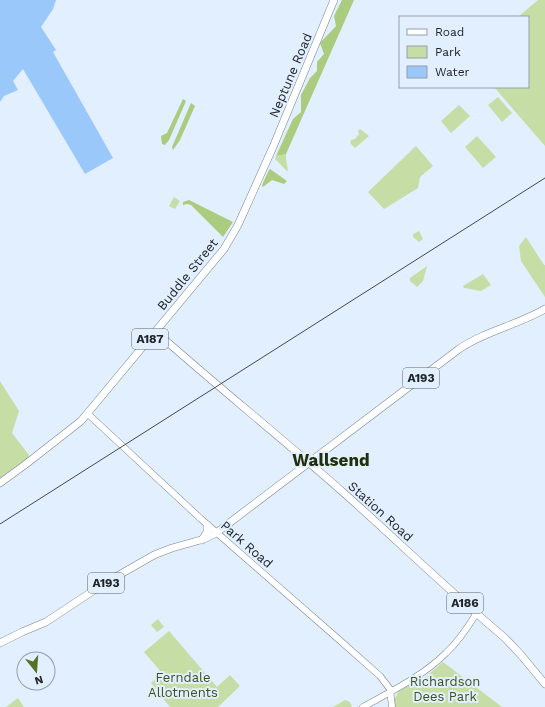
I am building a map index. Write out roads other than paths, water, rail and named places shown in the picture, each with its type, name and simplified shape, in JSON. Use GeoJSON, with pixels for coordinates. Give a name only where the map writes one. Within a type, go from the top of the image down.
{"type":"FeatureCollection","features":[{"type":"Feature","properties":{"kind":"main road","name":"Neptune Road"},"geometry":{"type":"LineString","coordinates":[[267,159],[334,0]]}},
{"type":"Feature","properties":{"kind":"main road","name":"Buddle Street"},"geometry":{"type":"LineString","coordinates":[[0,483],[88,414],[156,332],[224,249],[238,225],[267,159]]}},
{"type":"Feature","properties":{"kind":"main road","name":"A193"},"geometry":{"type":"LineString","coordinates":[[0,643],[46,622],[105,583],[154,555],[172,548],[202,540],[216,533],[462,347],[481,337],[532,316],[545,308]]}},
{"type":"Feature","properties":{"kind":"main road","name":"Station Road"},"geometry":{"type":"LineString","coordinates":[[156,332],[183,357],[309,462],[515,648],[545,684]]}},
{"type":"Feature","properties":{"kind":"main road"},"geometry":{"type":"LineString","coordinates":[[202,540],[208,532],[207,525]]}},
{"type":"Feature","properties":{"kind":"street","name":"Park Road"},"geometry":{"type":"LineString","coordinates":[[88,414],[207,525],[380,676],[387,684],[390,692]]}},
{"type":"Feature","properties":{"kind":"street"},"geometry":{"type":"LineString","coordinates":[[363,707],[424,672],[440,659],[448,652],[476,614]]}},
{"type":"Feature","properties":{"kind":"street"},"geometry":{"type":"LineString","coordinates":[[390,692],[392,707]]}},
{"type":"Feature","properties":{"kind":"water"},"geometry":{"type":"Polygon","coordinates":[[[0,0],[56,0],[53,9],[41,27],[56,50],[53,52],[113,158],[85,174],[23,69],[13,81],[18,90],[4,96],[0,102],[0,0]]]}},
{"type":"Feature","properties":{"kind":"tram line"},"geometry":{"type":"LineString","coordinates":[[0,524],[545,178]]}},
{"type":"Feature","properties":{"kind":"district","name":"Wallsend"},"geometry":{"type":"Point","coordinates":[331,460]}},
{"type":"Feature","properties":{"kind":"park label","name":"Ferndale Allotments"},"geometry":{"type":"Point","coordinates":[183,684]}},
{"type":"Feature","properties":{"kind":"park label","name":"Richardson Dees Park"},"geometry":{"type":"Point","coordinates":[445,688]}}]}
